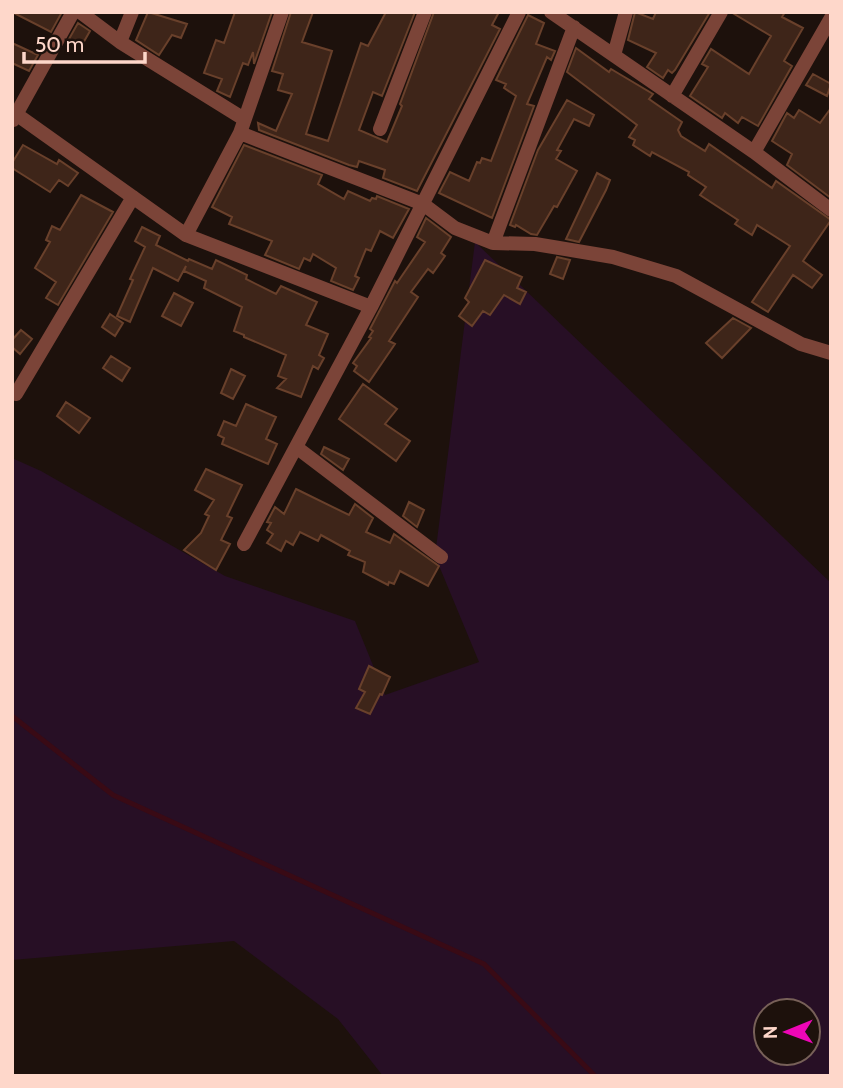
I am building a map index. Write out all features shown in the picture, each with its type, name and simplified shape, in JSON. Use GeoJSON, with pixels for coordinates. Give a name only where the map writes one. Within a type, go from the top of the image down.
{"type":"FeatureCollection","features":[{"type":"Feature","properties":{"kind":"street"},"geometry":{"type":"LineString","coordinates":[[73,12],[15,110],[186,235],[371,307]]}},
{"type":"Feature","properties":{"kind":"street"},"geometry":{"type":"LineString","coordinates":[[79,12],[242,126],[423,204],[455,228],[493,243],[535,244],[612,257],[676,276],[801,344],[831,353]]}},
{"type":"Feature","properties":{"kind":"street"},"geometry":{"type":"LineString","coordinates":[[120,42],[132,12]]}},
{"type":"Feature","properties":{"kind":"street"},"geometry":{"type":"LineString","coordinates":[[186,235],[242,126],[282,12]]}},
{"type":"Feature","properties":{"kind":"street"},"geometry":{"type":"LineString","coordinates":[[380,129],[425,12]]}},
{"type":"Feature","properties":{"kind":"street"},"geometry":{"type":"LineString","coordinates":[[244,544],[371,307],[519,12]]}},
{"type":"Feature","properties":{"kind":"street"},"geometry":{"type":"LineString","coordinates":[[551,12],[754,152],[831,210]]}},
{"type":"Feature","properties":{"kind":"street"},"geometry":{"type":"LineString","coordinates":[[614,55],[626,12]]}},
{"type":"Feature","properties":{"kind":"street"},"geometry":{"type":"LineString","coordinates":[[672,96],[721,12]]}},
{"type":"Feature","properties":{"kind":"street"},"geometry":{"type":"LineString","coordinates":[[754,152],[831,18]]}},
{"type":"Feature","properties":{"kind":"street"},"geometry":{"type":"LineString","coordinates":[[493,243],[574,27]]}},
{"type":"Feature","properties":{"kind":"street"},"geometry":{"type":"LineString","coordinates":[[16,394],[134,197]]}},
{"type":"Feature","properties":{"kind":"street"},"geometry":{"type":"LineString","coordinates":[[296,447],[441,557]]}},
{"type":"Feature","properties":{"kind":"shaded area"},"geometry":{"type":"Polygon","coordinates":[[[475,242],[831,583],[831,1076],[383,1076],[338,1019],[234,941],[12,960],[12,458],[41,471],[225,576],[355,621],[385,695],[479,662],[435,556],[475,242]]]}},
{"type":"Feature","properties":{"kind":"building"},"geometry":{"type":"Polygon","coordinates":[[[12,12],[62,12],[51,32],[12,12]]]}},
{"type":"Feature","properties":{"kind":"building"},"geometry":{"type":"Polygon","coordinates":[[[148,12],[187,24],[181,38],[172,35],[159,55],[136,40],[148,12]]]}},
{"type":"Feature","properties":{"kind":"building"},"geometry":{"type":"Polygon","coordinates":[[[235,12],[272,12],[254,64],[253,52],[248,65],[243,63],[230,97],[217,91],[222,79],[204,73],[216,40],[224,43],[235,12]]]}},
{"type":"Feature","properties":{"kind":"building"},"geometry":{"type":"Polygon","coordinates":[[[291,12],[313,12],[302,42],[332,51],[306,134],[328,141],[361,43],[368,46],[386,12],[415,12],[382,96],[373,92],[359,130],[387,142],[434,12],[499,12],[492,25],[500,29],[417,191],[383,178],[385,170],[359,161],[357,167],[349,165],[259,130],[258,123],[276,131],[292,94],[278,90],[283,74],[272,71],[291,12]]]}},
{"type":"Feature","properties":{"kind":"building"},"geometry":{"type":"Polygon","coordinates":[[[635,12],[653,19],[656,12],[710,12],[675,70],[672,73],[668,70],[663,78],[647,67],[656,53],[628,40],[635,12]]]}},
{"type":"Feature","properties":{"kind":"building"},"geometry":{"type":"Polygon","coordinates":[[[731,12],[785,12],[782,17],[803,28],[784,61],[792,66],[758,126],[742,117],[738,123],[725,113],[722,118],[690,96],[708,67],[702,64],[711,49],[749,74],[771,36],[731,12]]]}},
{"type":"Feature","properties":{"kind":"building"},"geometry":{"type":"Polygon","coordinates":[[[528,15],[544,23],[536,44],[555,51],[551,60],[547,57],[527,104],[534,106],[492,218],[439,193],[450,172],[469,181],[477,162],[480,163],[482,158],[491,161],[516,96],[504,88],[506,84],[496,80],[528,15]]]}},
{"type":"Feature","properties":{"kind":"building"},"geometry":{"type":"Polygon","coordinates":[[[78,23],[90,31],[82,45],[69,39],[78,23]]]}},
{"type":"Feature","properties":{"kind":"building"},"geometry":{"type":"Polygon","coordinates":[[[12,43],[38,55],[29,71],[12,63],[12,43]]]}},
{"type":"Feature","properties":{"kind":"building"},"geometry":{"type":"Polygon","coordinates":[[[576,48],[609,72],[611,69],[653,94],[649,99],[682,122],[678,130],[681,136],[705,151],[709,144],[772,188],[776,181],[831,220],[803,261],[822,275],[812,288],[793,275],[768,312],[752,302],[790,246],[757,225],[752,235],[735,224],[738,220],[700,195],[706,187],[688,175],[689,172],[652,152],[650,156],[633,145],[635,140],[629,137],[637,125],[567,72],[576,48]]]}},
{"type":"Feature","properties":{"kind":"building"},"geometry":{"type":"Polygon","coordinates":[[[813,74],[831,84],[827,96],[806,85],[813,74]]]}},
{"type":"Feature","properties":{"kind":"building"},"geometry":{"type":"Polygon","coordinates":[[[567,100],[594,115],[589,126],[574,119],[557,150],[561,151],[556,159],[577,171],[557,207],[554,206],[537,235],[531,234],[516,225],[510,225],[538,150],[567,100]]]}},
{"type":"Feature","properties":{"kind":"building"},"geometry":{"type":"Polygon","coordinates":[[[831,108],[831,198],[787,165],[792,154],[772,141],[787,113],[794,118],[799,110],[820,123],[831,108]]]}},
{"type":"Feature","properties":{"kind":"building"},"geometry":{"type":"Polygon","coordinates":[[[23,145],[57,164],[59,160],[78,173],[68,186],[59,180],[50,192],[12,168],[12,163],[23,145]]]}},
{"type":"Feature","properties":{"kind":"building"},"geometry":{"type":"Polygon","coordinates":[[[244,145],[322,175],[318,184],[344,199],[348,191],[370,201],[377,196],[409,209],[393,238],[380,231],[371,251],[366,249],[355,276],[359,278],[353,290],[331,281],[336,268],[313,254],[310,261],[304,258],[299,269],[265,255],[272,241],[229,224],[232,217],[212,207],[244,145]]]}},
{"type":"Feature","properties":{"kind":"building"},"geometry":{"type":"Polygon","coordinates":[[[597,173],[610,180],[606,190],[579,242],[566,239],[597,173]]]}},
{"type":"Feature","properties":{"kind":"building"},"geometry":{"type":"Polygon","coordinates":[[[81,195],[113,212],[58,305],[46,298],[56,282],[35,268],[50,242],[46,240],[52,226],[60,230],[81,195]]]}},
{"type":"Feature","properties":{"kind":"building"},"geometry":{"type":"Polygon","coordinates":[[[426,218],[451,237],[441,253],[445,256],[433,273],[428,269],[411,292],[418,297],[389,341],[395,344],[369,382],[354,371],[357,366],[353,363],[371,338],[369,337],[373,331],[370,329],[395,281],[397,283],[425,242],[417,237],[426,218]]]}},
{"type":"Feature","properties":{"kind":"building"},"geometry":{"type":"Polygon","coordinates":[[[142,227],[160,236],[156,245],[188,261],[189,259],[212,269],[216,260],[247,275],[246,279],[276,294],[281,286],[317,302],[306,325],[328,334],[319,355],[324,358],[318,369],[313,366],[301,397],[277,388],[286,379],[278,376],[286,355],[234,331],[242,307],[204,288],[206,281],[184,271],[186,266],[178,281],[153,268],[130,322],[117,316],[145,247],[135,241],[142,227]]]}},
{"type":"Feature","properties":{"kind":"building"},"geometry":{"type":"Polygon","coordinates":[[[557,257],[570,260],[563,279],[550,274],[557,257]]]}},
{"type":"Feature","properties":{"kind":"building"},"geometry":{"type":"Polygon","coordinates":[[[485,260],[522,277],[517,288],[526,292],[520,304],[504,295],[490,315],[483,311],[472,326],[459,316],[469,302],[465,298],[485,260]]]}},
{"type":"Feature","properties":{"kind":"building"},"geometry":{"type":"Polygon","coordinates":[[[174,293],[193,303],[181,326],[162,316],[174,293]]]}},
{"type":"Feature","properties":{"kind":"building"},"geometry":{"type":"Polygon","coordinates":[[[110,314],[123,323],[115,336],[102,327],[110,314]]]}},
{"type":"Feature","properties":{"kind":"building"},"geometry":{"type":"Polygon","coordinates":[[[733,318],[751,328],[722,358],[706,343],[733,318]]]}},
{"type":"Feature","properties":{"kind":"building"},"geometry":{"type":"Polygon","coordinates":[[[21,330],[32,339],[20,354],[12,347],[12,340],[21,330]]]}},
{"type":"Feature","properties":{"kind":"building"},"geometry":{"type":"Polygon","coordinates":[[[111,356],[130,368],[122,381],[103,368],[111,356]]]}},
{"type":"Feature","properties":{"kind":"building"},"geometry":{"type":"Polygon","coordinates":[[[231,369],[245,376],[233,399],[221,393],[231,369]]]}},
{"type":"Feature","properties":{"kind":"building"},"geometry":{"type":"Polygon","coordinates":[[[363,384],[397,409],[385,424],[410,441],[396,461],[339,419],[363,384]]]}},
{"type":"Feature","properties":{"kind":"building"},"geometry":{"type":"Polygon","coordinates":[[[66,402],[90,418],[79,433],[57,416],[66,402]]]}},
{"type":"Feature","properties":{"kind":"building"},"geometry":{"type":"Polygon","coordinates":[[[246,404],[276,417],[266,439],[277,444],[268,464],[222,444],[224,438],[218,435],[224,421],[236,426],[246,404]]]}},
{"type":"Feature","properties":{"kind":"building"},"geometry":{"type":"Polygon","coordinates":[[[324,447],[349,459],[343,470],[321,454],[324,447]]]}},
{"type":"Feature","properties":{"kind":"building"},"geometry":{"type":"Polygon","coordinates":[[[206,469],[242,485],[227,516],[232,518],[221,540],[230,544],[216,570],[184,550],[201,533],[209,516],[205,514],[214,500],[195,490],[206,469]]]}},
{"type":"Feature","properties":{"kind":"building"},"geometry":{"type":"Polygon","coordinates":[[[296,489],[349,515],[355,504],[373,518],[366,532],[390,543],[394,534],[439,566],[428,586],[400,571],[394,584],[389,582],[388,585],[363,572],[365,562],[348,555],[350,551],[321,535],[318,541],[300,532],[293,545],[286,541],[281,551],[267,543],[273,534],[267,530],[271,523],[267,522],[275,507],[284,514],[296,489]]]}},
{"type":"Feature","properties":{"kind":"building"},"geometry":{"type":"Polygon","coordinates":[[[409,502],[424,510],[417,527],[403,516],[409,502]]]}},
{"type":"Feature","properties":{"kind":"building"},"geometry":{"type":"Polygon","coordinates":[[[369,666],[390,677],[370,714],[356,708],[365,692],[359,689],[369,666]]]}},
{"type":"Feature","properties":{"kind":"waterway"},"geometry":{"type":"LineString","coordinates":[[12,716],[113,795],[484,964],[595,1076]]}}]}
